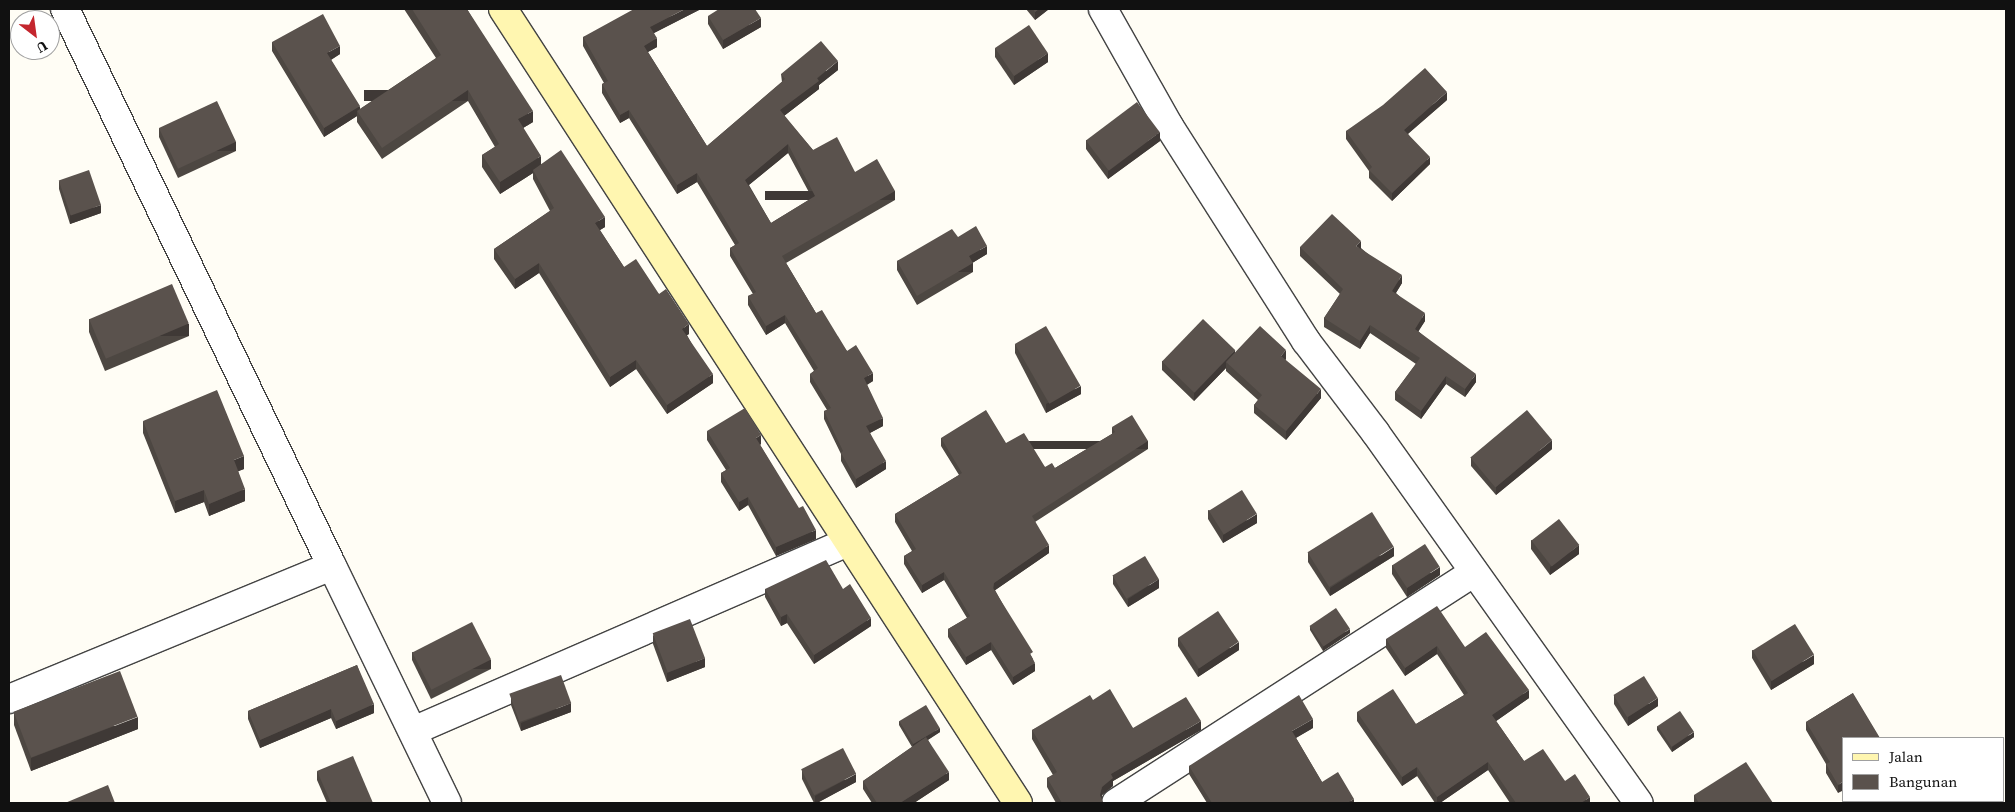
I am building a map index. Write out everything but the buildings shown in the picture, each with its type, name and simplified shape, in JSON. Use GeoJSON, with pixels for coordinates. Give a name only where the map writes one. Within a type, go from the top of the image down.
{"type":"FeatureCollection","features":[{"type":"Feature","properties":{"kind":"street"},"geometry":{"type":"LineString","coordinates":[[64,9],[447,803]]}},
{"type":"Feature","properties":{"kind":"street"},"geometry":{"type":"LineString","coordinates":[[503,9],[1015,802]]}},
{"type":"Feature","properties":{"kind":"street"},"geometry":{"type":"LineString","coordinates":[[1103,9],[1196,169],[1306,341],[1639,803]]}},
{"type":"Feature","properties":{"kind":"street"},"geometry":{"type":"LineString","coordinates":[[413,732],[847,542]]}},
{"type":"Feature","properties":{"kind":"street"},"geometry":{"type":"LineString","coordinates":[[9,699],[332,566]]}},
{"type":"Feature","properties":{"kind":"street"},"geometry":{"type":"LineString","coordinates":[[1116,803],[1474,572]]}}]}
